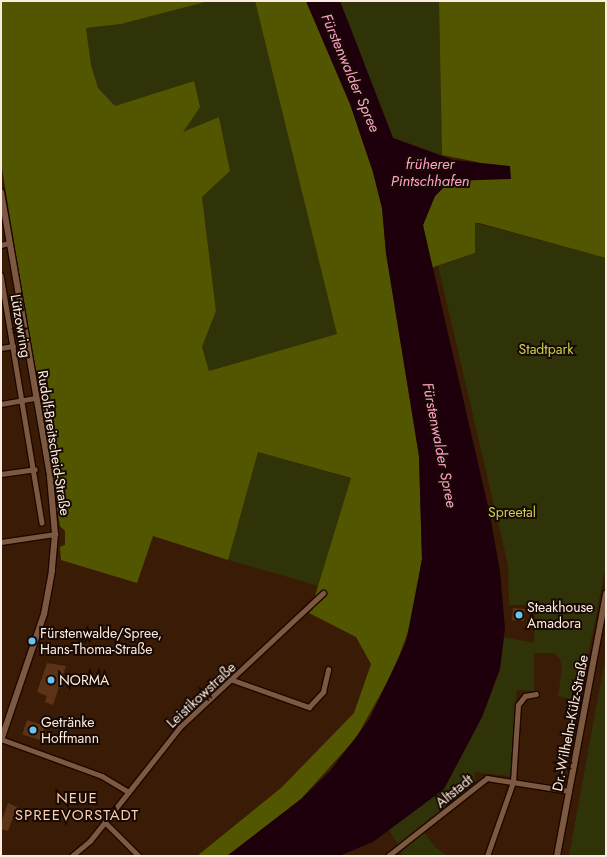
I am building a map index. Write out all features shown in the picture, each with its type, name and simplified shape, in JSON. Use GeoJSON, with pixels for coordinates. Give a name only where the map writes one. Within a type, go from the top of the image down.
{"type":"FeatureCollection","features":[{"type":"Feature","properties":{"kind":"main road","name":"Rudolf-Breitscheid-Straße"},"geometry":{"type":"LineString","coordinates":[[1,192],[50,477],[55,534],[52,571],[44,614],[18,698],[1,740]]}},
{"type":"Feature","properties":{"kind":"main road","name":"Dr.-Wilhelm-Külz-Straße"},"geometry":{"type":"LineString","coordinates":[[558,856],[606,594]]}},
{"type":"Feature","properties":{"kind":"street"},"geometry":{"type":"LineString","coordinates":[[1,245],[9,243]]}},
{"type":"Feature","properties":{"kind":"street","name":"Lützowring"},"geometry":{"type":"LineString","coordinates":[[1,275],[35,469],[42,523]]}},
{"type":"Feature","properties":{"kind":"street"},"geometry":{"type":"LineString","coordinates":[[1,348],[13,346]]}},
{"type":"Feature","properties":{"kind":"street"},"geometry":{"type":"LineString","coordinates":[[1,404],[36,398]]}},
{"type":"Feature","properties":{"kind":"street"},"geometry":{"type":"LineString","coordinates":[[1,474],[35,469]]}},
{"type":"Feature","properties":{"kind":"street"},"geometry":{"type":"LineString","coordinates":[[1,542],[55,534]]}},
{"type":"Feature","properties":{"kind":"street","name":"Leistikowstraße"},"geometry":{"type":"LineString","coordinates":[[72,856],[90,841],[180,727],[233,680],[323,593]]}},
{"type":"Feature","properties":{"kind":"street"},"geometry":{"type":"LineString","coordinates":[[233,680],[309,707],[323,692],[328,670]]}},
{"type":"Feature","properties":{"kind":"street"},"geometry":{"type":"LineString","coordinates":[[487,856],[513,782],[518,705],[525,696],[536,694]]}},
{"type":"Feature","properties":{"kind":"street"},"geometry":{"type":"LineString","coordinates":[[1,740],[102,776],[129,792]]}},
{"type":"Feature","properties":{"kind":"street","name":"Altstadt"},"geometry":{"type":"LineString","coordinates":[[388,856],[488,778],[569,791]]}},
{"type":"Feature","properties":{"kind":"street"},"geometry":{"type":"LineString","coordinates":[[105,822],[139,856]]}},
{"type":"Feature","properties":{"kind":"green space"},"geometry":{"type":"Polygon","coordinates":[[[209,1],[255,1],[338,334],[209,371],[202,347],[216,311],[202,197],[230,171],[219,117],[183,133],[194,81],[115,106],[98,88],[91,65],[86,28],[121,24],[209,1]]]}},
{"type":"Feature","properties":{"kind":"green space"},"geometry":{"type":"Polygon","coordinates":[[[340,1],[439,1],[442,155],[393,138],[340,1]]]}},
{"type":"Feature","properties":{"kind":"green space","name":"Stadtpark"},"geometry":{"type":"Polygon","coordinates":[[[475,223],[606,258],[606,565],[579,701],[558,696],[562,669],[560,659],[554,653],[534,653],[534,691],[517,690],[511,773],[509,776],[474,772],[476,784],[398,845],[389,830],[444,789],[482,717],[500,669],[504,637],[534,643],[535,605],[509,605],[508,565],[438,266],[475,253],[475,223]]]}},
{"type":"Feature","properties":{"kind":"green space"},"geometry":{"type":"Polygon","coordinates":[[[258,452],[351,479],[320,586],[227,560],[258,452]]]}},
{"type":"Feature","properties":{"kind":"green space"},"geometry":{"type":"Polygon","coordinates":[[[606,655],[606,856],[569,856],[594,719],[606,655]]]}},
{"type":"Feature","properties":{"kind":"green space"},"geometry":{"type":"Polygon","coordinates":[[[424,832],[436,848],[447,856],[403,856],[399,851],[424,832]]]}},
{"type":"Feature","properties":{"kind":"shaded area"},"geometry":{"type":"Polygon","coordinates":[[[1,1],[209,1],[121,24],[86,28],[91,65],[98,88],[115,106],[194,81],[200,107],[183,132],[219,117],[230,171],[202,197],[216,311],[202,347],[209,371],[337,334],[255,1],[306,1],[350,104],[373,172],[382,208],[386,253],[419,456],[422,559],[412,621],[394,670],[356,738],[301,799],[227,856],[197,856],[281,788],[354,713],[371,664],[356,637],[309,613],[323,597],[315,596],[351,478],[258,452],[228,560],[153,536],[137,583],[61,560],[60,547],[65,545],[65,531],[60,526],[1,162],[1,1]]]}},
{"type":"Feature","properties":{"kind":"shaded area"},"geometry":{"type":"Polygon","coordinates":[[[439,1],[606,1],[606,258],[475,223],[475,253],[431,268],[423,225],[435,196],[450,181],[511,178],[477,162],[442,155],[439,1]]]}},
{"type":"Feature","properties":{"kind":"water"},"geometry":{"type":"Polygon","coordinates":[[[306,1],[340,1],[393,138],[453,160],[510,166],[511,179],[450,181],[435,196],[423,225],[490,515],[500,571],[505,628],[500,669],[482,717],[444,789],[373,842],[339,856],[227,856],[301,799],[330,771],[369,720],[406,642],[422,559],[419,456],[386,253],[382,208],[373,172],[350,104],[306,1]]]}},
{"type":"Feature","properties":{"kind":"building","name":"Steakhouse Amadora"},"geometry":{"type":"Polygon","coordinates":[[[513,608],[525,609],[524,621],[512,620],[513,608]]]}},
{"type":"Feature","properties":{"kind":"building","name":"NORMA"},"geometry":{"type":"Polygon","coordinates":[[[47,663],[66,666],[53,705],[45,702],[47,696],[37,692],[47,663]]]}},
{"type":"Feature","properties":{"kind":"building","name":"Getränke Hoffmann"},"geometry":{"type":"Polygon","coordinates":[[[27,720],[45,726],[40,740],[22,734],[27,720]]]}},
{"type":"Feature","properties":{"kind":"building"},"geometry":{"type":"Polygon","coordinates":[[[8,803],[17,807],[8,831],[1,829],[1,823],[8,803]]]}},
{"type":"Feature","properties":{"kind":"place","name":"Steakhouse Amadora"},"geometry":{"type":"Point","coordinates":[519,615]}},
{"type":"Feature","properties":{"kind":"place","name":"Fürstenwalde/Spree, Hans-Thoma-Straße"},"geometry":{"type":"Point","coordinates":[32,641]}},
{"type":"Feature","properties":{"kind":"place","name":"NORMA"},"geometry":{"type":"Point","coordinates":[51,680]}},
{"type":"Feature","properties":{"kind":"place","name":"Getränke Hoffmann"},"geometry":{"type":"Point","coordinates":[33,730]}},
{"type":"Feature","properties":{"kind":"district","name":"NEUE SPREEVORSTADT"},"geometry":{"type":"Point","coordinates":[77,806]}},
{"type":"Feature","properties":{"kind":"water label","name":"Fürstenwalder Spree"},"geometry":{"type":"Point","coordinates":[350,73]}},
{"type":"Feature","properties":{"kind":"water label","name":"früherer Pintschhafen"},"geometry":{"type":"Point","coordinates":[430,172]}},
{"type":"Feature","properties":{"kind":"water label","name":"Fürstenwalder Spree"},"geometry":{"type":"Point","coordinates":[439,445]}},
{"type":"Feature","properties":{"kind":"park label","name":"Spreetal"},"geometry":{"type":"Point","coordinates":[512,512]}}]}
